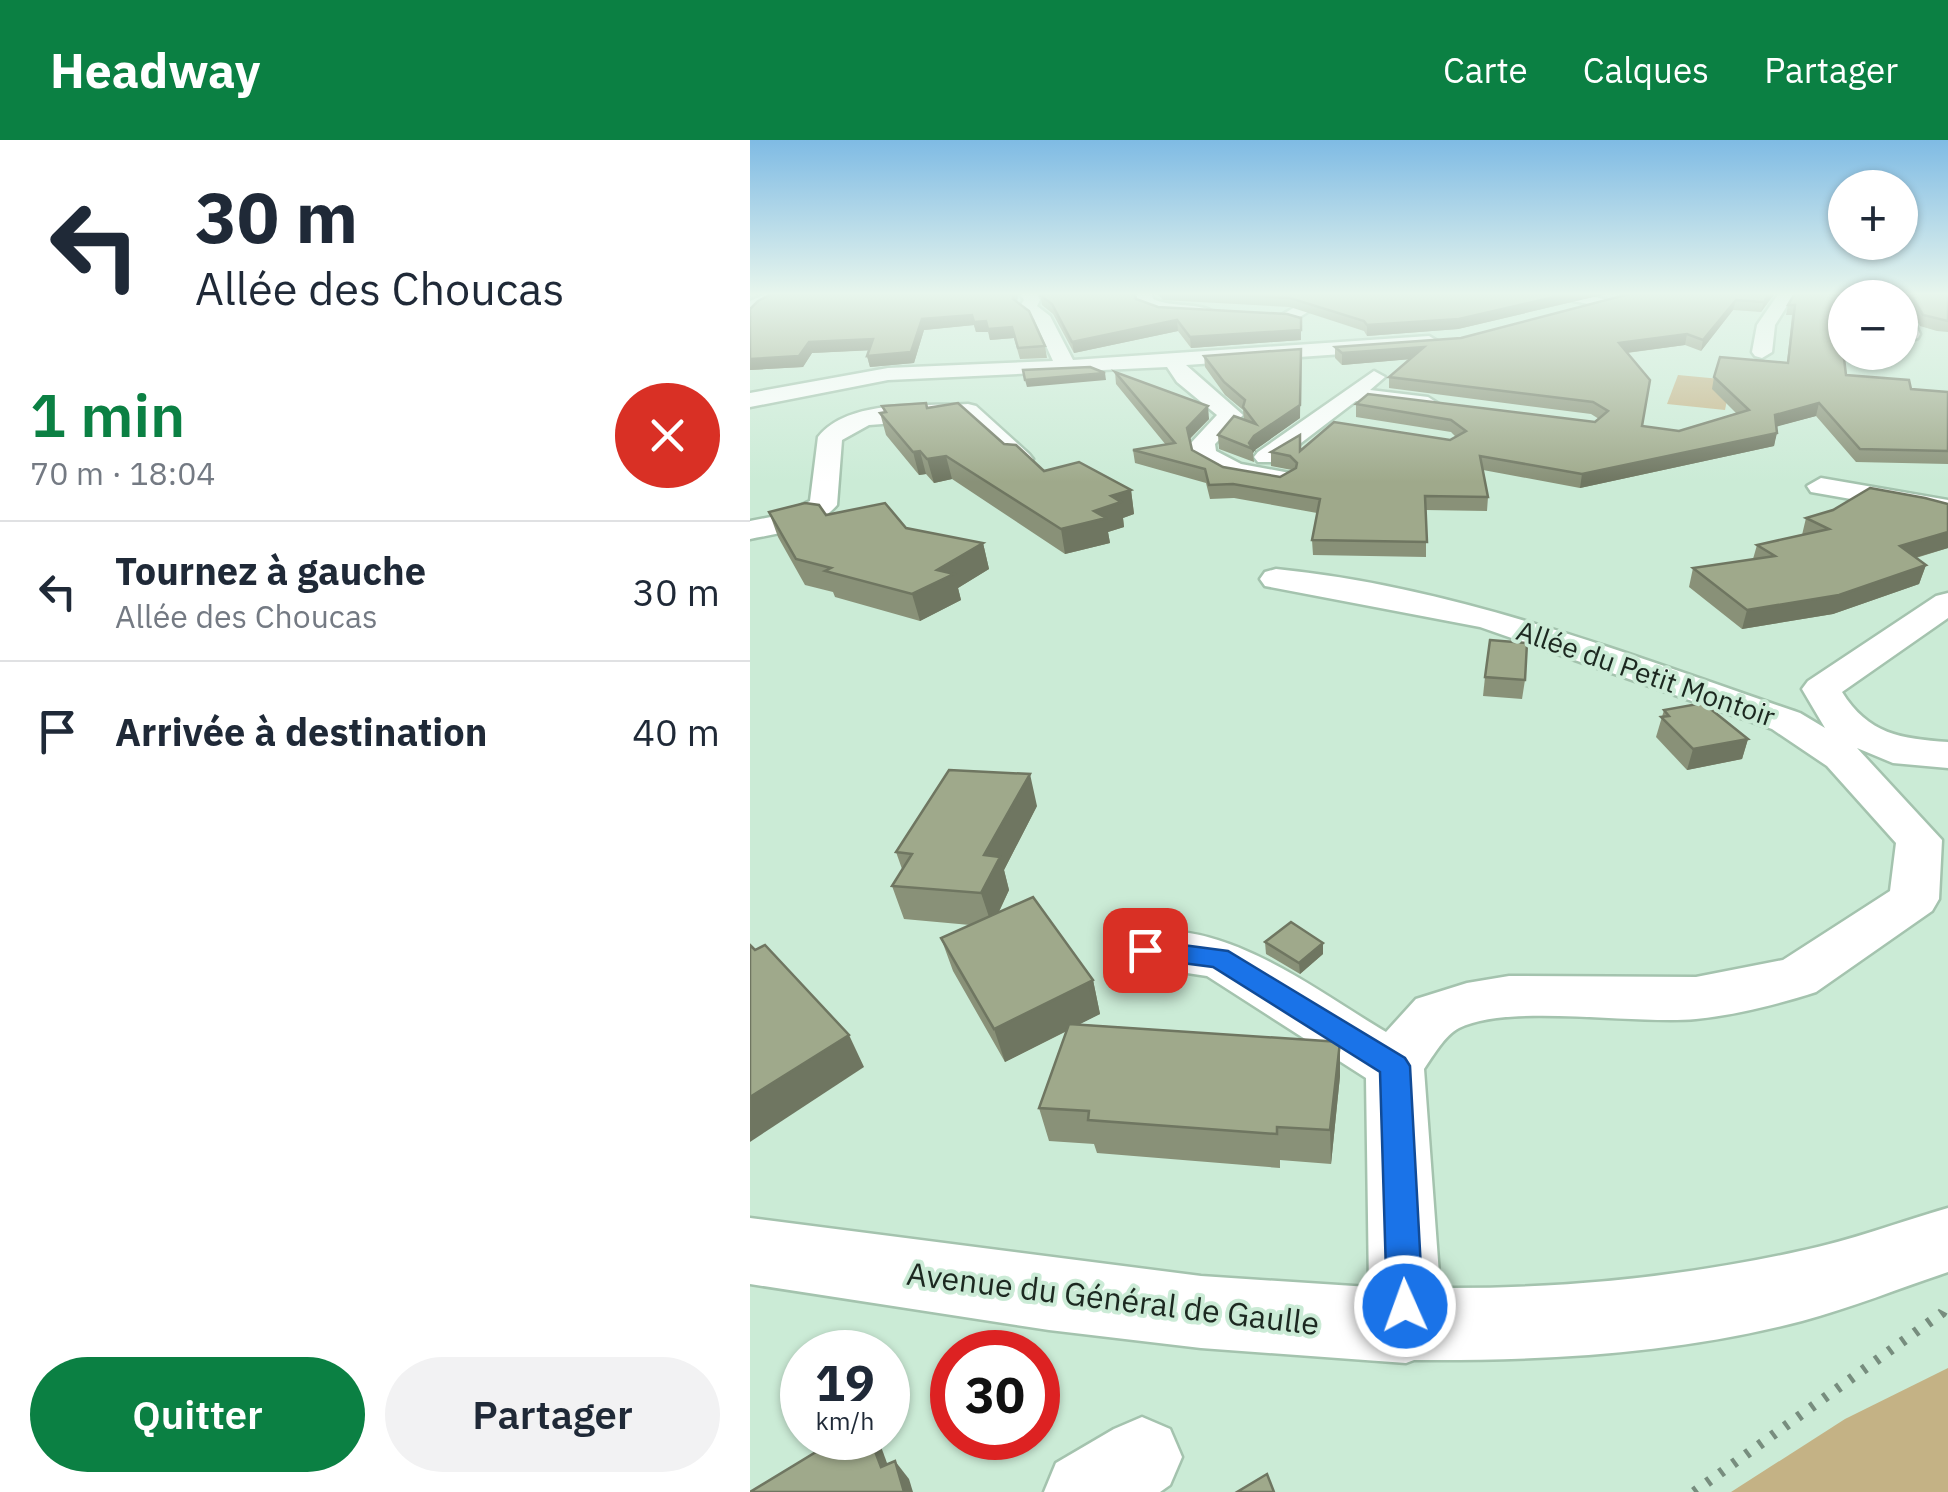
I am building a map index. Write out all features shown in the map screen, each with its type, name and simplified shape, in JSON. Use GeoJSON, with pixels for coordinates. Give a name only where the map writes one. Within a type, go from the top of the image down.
{"type":"FeatureCollection","features":[{"type":"Feature","properties":{"kind":"street"},"geometry":{"type":"LineString","coordinates":[[1061,356],[1066,366]]}},
{"type":"Feature","properties":{"kind":"street"},"geometry":{"type":"LineString","coordinates":[[750,400],[888,374],[1224,356]]}},
{"type":"Feature","properties":{"kind":"street"},"geometry":{"type":"LineString","coordinates":[[1267,457],[1392,363],[1393,356]]}},
{"type":"Feature","properties":{"kind":"street"},"geometry":{"type":"LineString","coordinates":[[1173,360],[1184,378],[1231,415],[1203,443],[1204,455],[1234,471],[1282,480]]}},
{"type":"Feature","properties":{"kind":"street"},"geometry":{"type":"LineString","coordinates":[[1351,394],[1444,406]]}},
{"type":"Feature","properties":{"kind":"street"},"geometry":{"type":"LineString","coordinates":[[750,530],[790,522],[822,505],[830,437],[849,423],[968,411],[1020,459]]}},
{"type":"Feature","properties":{"kind":"street"},"geometry":{"type":"LineString","coordinates":[[1315,421],[1354,427]]}},
{"type":"Feature","properties":{"kind":"street"},"geometry":{"type":"LineString","coordinates":[[1821,486],[1948,508]]}},
{"type":"Feature","properties":{"kind":"street","name":"Allée du Petit Montoir"},"geometry":{"type":"LineString","coordinates":[[1276,579],[1316,583],[1489,619],[1786,721],[1842,756],[1920,840],[1914,899],[1797,978],[1696,998],[1509,997],[1467,1004],[1436,1014],[1395,1066]]}},
{"type":"Feature","properties":{"kind":"street"},"geometry":{"type":"LineString","coordinates":[[1948,603],[1821,690],[1842,724],[1894,751],[1948,756]]}},
{"type":"Feature","properties":{"kind":"street"},"geometry":{"type":"LineString","coordinates":[[1145,950],[1218,958],[1395,1066],[1406,1328]]}},
{"type":"Feature","properties":{"kind":"street","name":"Avenue du Général de Gaulle"},"geometry":{"type":"LineString","coordinates":[[750,1252],[1112,1302],[1291,1321],[1406,1328],[1608,1318],[1681,1310],[1770,1294],[1888,1262],[1948,1240]]}},
{"type":"Feature","properties":{"kind":"path"},"geometry":{"type":"LineString","coordinates":[[1694,1492],[1942,1312],[1948,1302]]}},
{"type":"Feature","properties":{"kind":"shaded area"},"geometry":{"type":"Polygon","coordinates":[[[1678,375],[1731,380],[1725,410],[1667,404],[1678,375]]]}},
{"type":"Feature","properties":{"kind":"shaded area"},"geometry":{"type":"Polygon","coordinates":[[[1948,1368],[1948,1492],[1731,1492],[1845,1419],[1948,1368]]]}},
{"type":"Feature","properties":{"kind":"building"},"geometry":{"type":"Polygon","coordinates":[[[750,356],[797,356],[750,359],[750,356]]]}},
{"type":"Feature","properties":{"kind":"building"},"geometry":{"type":"Polygon","coordinates":[[[1204,356],[1301,356],[1300,405],[1254,436],[1249,443],[1253,449],[1218,435],[1234,416],[1256,424],[1243,407],[1245,400],[1224,382],[1204,356]]]}},
{"type":"Feature","properties":{"kind":"building"},"geometry":{"type":"Polygon","coordinates":[[[1413,356],[1630,356],[1650,380],[1642,426],[1679,431],[1749,410],[1714,377],[1720,357],[1788,363],[1789,356],[1828,356],[1828,370],[1909,380],[1911,389],[1948,392],[1948,451],[1860,449],[1819,403],[1775,415],[1777,433],[1582,474],[1480,456],[1488,497],[1425,496],[1427,542],[1312,540],[1320,499],[1233,484],[1209,485],[1205,469],[1133,450],[1175,443],[1115,372],[1208,406],[1187,428],[1192,450],[1223,467],[1280,477],[1296,468],[1297,463],[1290,456],[1271,452],[1300,435],[1300,451],[1334,422],[1450,440],[1466,431],[1451,420],[1356,404],[1368,394],[1595,422],[1608,411],[1593,402],[1389,377],[1413,356]]]}},
{"type":"Feature","properties":{"kind":"building"},"geometry":{"type":"Polygon","coordinates":[[[1090,367],[1105,373],[1025,380],[1023,370],[1090,367]]]}},
{"type":"Feature","properties":{"kind":"building"},"geometry":{"type":"Polygon","coordinates":[[[926,403],[927,408],[958,403],[1004,444],[1016,445],[1044,471],[1079,462],[1131,490],[1111,496],[1121,502],[1094,511],[1106,518],[1061,529],[946,456],[927,459],[920,451],[913,452],[880,413],[886,412],[882,406],[926,403]]]}},
{"type":"Feature","properties":{"kind":"building"},"geometry":{"type":"Polygon","coordinates":[[[1870,488],[1948,504],[1948,532],[1900,546],[1926,565],[1839,595],[1747,610],[1693,568],[1775,556],[1757,545],[1829,529],[1806,518],[1833,510],[1870,488]]]}},
{"type":"Feature","properties":{"kind":"building"},"geometry":{"type":"Polygon","coordinates":[[[805,503],[819,505],[826,515],[885,503],[906,528],[983,543],[937,570],[954,574],[912,594],[825,571],[831,568],[796,559],[769,512],[805,503]]]}},
{"type":"Feature","properties":{"kind":"building"},"geometry":{"type":"Polygon","coordinates":[[[1490,640],[1527,643],[1525,680],[1485,677],[1490,640]]]}},
{"type":"Feature","properties":{"kind":"building"},"geometry":{"type":"Polygon","coordinates":[[[1703,703],[1748,739],[1693,749],[1661,717],[1669,716],[1664,710],[1703,703]]]}},
{"type":"Feature","properties":{"kind":"building"},"geometry":{"type":"Polygon","coordinates":[[[949,770],[1030,774],[984,855],[1000,857],[981,893],[892,886],[912,854],[896,852],[949,770]]]}},
{"type":"Feature","properties":{"kind":"building"},"geometry":{"type":"Polygon","coordinates":[[[1033,897],[1093,980],[994,1029],[941,938],[1033,897]]]}},
{"type":"Feature","properties":{"kind":"building"},"geometry":{"type":"Polygon","coordinates":[[[1291,922],[1323,943],[1299,963],[1265,942],[1291,922]]]}},
{"type":"Feature","properties":{"kind":"building"},"geometry":{"type":"Polygon","coordinates":[[[750,945],[755,950],[765,945],[849,1035],[750,1097],[750,945]]]}},
{"type":"Feature","properties":{"kind":"building"},"geometry":{"type":"Polygon","coordinates":[[[1069,1024],[1340,1042],[1330,1130],[1277,1127],[1277,1134],[1088,1120],[1089,1111],[1039,1108],[1069,1024]]]}},
{"type":"Feature","properties":{"kind":"building"},"geometry":{"type":"Polygon","coordinates":[[[803,1460],[878,1460],[881,1467],[895,1461],[904,1492],[750,1492],[803,1460]]]}},
{"type":"Feature","properties":{"kind":"building"},"geometry":{"type":"Polygon","coordinates":[[[1267,1474],[1274,1492],[1237,1492],[1267,1474]]]}},
{"type":"Feature","properties":{"kind":"route"},"geometry":{"type":"LineString","coordinates":[[1145,950],[1218,958],[1395,1066],[1405,1306]]}}]}
